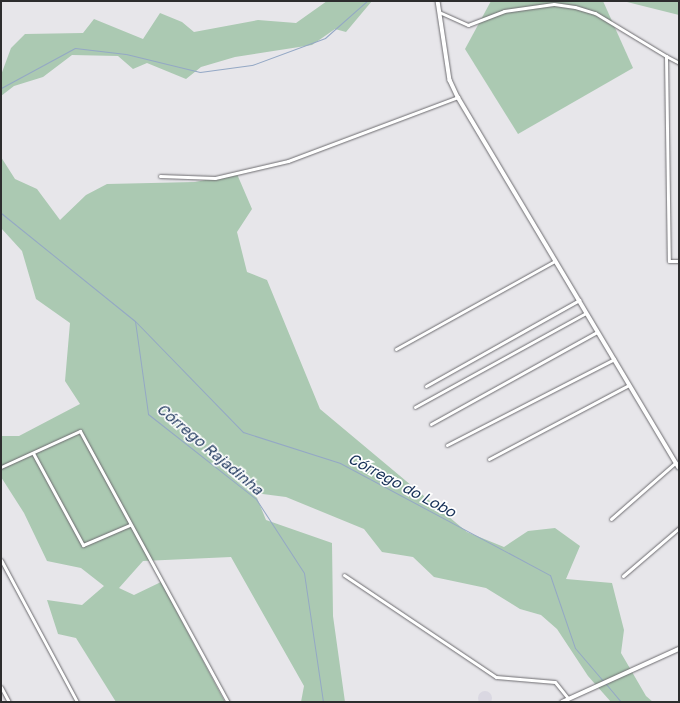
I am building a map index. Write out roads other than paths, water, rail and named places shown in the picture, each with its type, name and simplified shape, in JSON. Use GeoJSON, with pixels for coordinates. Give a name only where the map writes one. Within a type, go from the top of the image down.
{"type":"FeatureCollection","features":[{"type":"Feature","properties":{"kind":"street"},"geometry":{"type":"LineString","coordinates":[[438,1],[450,80],[458,97],[679,467]]}},
{"type":"Feature","properties":{"kind":"street"},"geometry":{"type":"LineString","coordinates":[[439,12],[468,25],[504,11],[554,4],[575,7],[595,13],[679,63]]}},
{"type":"Feature","properties":{"kind":"street"},"geometry":{"type":"LineString","coordinates":[[666,56],[669,261],[679,260]]}},
{"type":"Feature","properties":{"kind":"street"},"geometry":{"type":"LineString","coordinates":[[160,176],[215,178],[288,161],[458,97]]}},
{"type":"Feature","properties":{"kind":"street"},"geometry":{"type":"LineString","coordinates":[[396,349],[555,260]]}},
{"type":"Feature","properties":{"kind":"street"},"geometry":{"type":"LineString","coordinates":[[426,386],[578,300]]}},
{"type":"Feature","properties":{"kind":"street"},"geometry":{"type":"LineString","coordinates":[[415,407],[586,313]]}},
{"type":"Feature","properties":{"kind":"street"},"geometry":{"type":"LineString","coordinates":[[431,424],[597,332]]}},
{"type":"Feature","properties":{"kind":"street"},"geometry":{"type":"LineString","coordinates":[[447,445],[614,359]]}},
{"type":"Feature","properties":{"kind":"street"},"geometry":{"type":"LineString","coordinates":[[489,459],[629,385]]}},
{"type":"Feature","properties":{"kind":"street"},"geometry":{"type":"LineString","coordinates":[[1,467],[80,431],[228,702]]}},
{"type":"Feature","properties":{"kind":"street"},"geometry":{"type":"LineString","coordinates":[[33,453],[83,545],[130,525]]}},
{"type":"Feature","properties":{"kind":"street"},"geometry":{"type":"LineString","coordinates":[[610,519],[676,462]]}},
{"type":"Feature","properties":{"kind":"street"},"geometry":{"type":"LineString","coordinates":[[623,576],[679,528]]}},
{"type":"Feature","properties":{"kind":"street"},"geometry":{"type":"LineString","coordinates":[[1,560],[78,702]]}},
{"type":"Feature","properties":{"kind":"street"},"geometry":{"type":"LineString","coordinates":[[344,574],[496,677],[556,682],[568,698]]}},
{"type":"Feature","properties":{"kind":"street"},"geometry":{"type":"LineString","coordinates":[[562,702],[679,649]]}},
{"type":"Feature","properties":{"kind":"street"},"geometry":{"type":"LineString","coordinates":[[1,687],[9,702]]}},
{"type":"Feature","properties":{"kind":"waterway"},"geometry":{"type":"LineString","coordinates":[[1,88],[75,48],[126,54],[200,72],[252,65],[325,38],[367,1]]}},
{"type":"Feature","properties":{"kind":"waterway","name":"Córrego Rajadinha"},"geometry":{"type":"LineString","coordinates":[[1,213],[135,321],[148,414],[256,499],[304,573],[323,702]]}},
{"type":"Feature","properties":{"kind":"waterway","name":"Córrego do Lobo"},"geometry":{"type":"LineString","coordinates":[[135,321],[243,432],[340,463],[550,575],[575,648],[604,682]]}},
{"type":"Feature","properties":{"kind":"waterway","name":"Córrego do Lobo"},"geometry":{"type":"LineString","coordinates":[[606,684],[621,702]]}}]}
